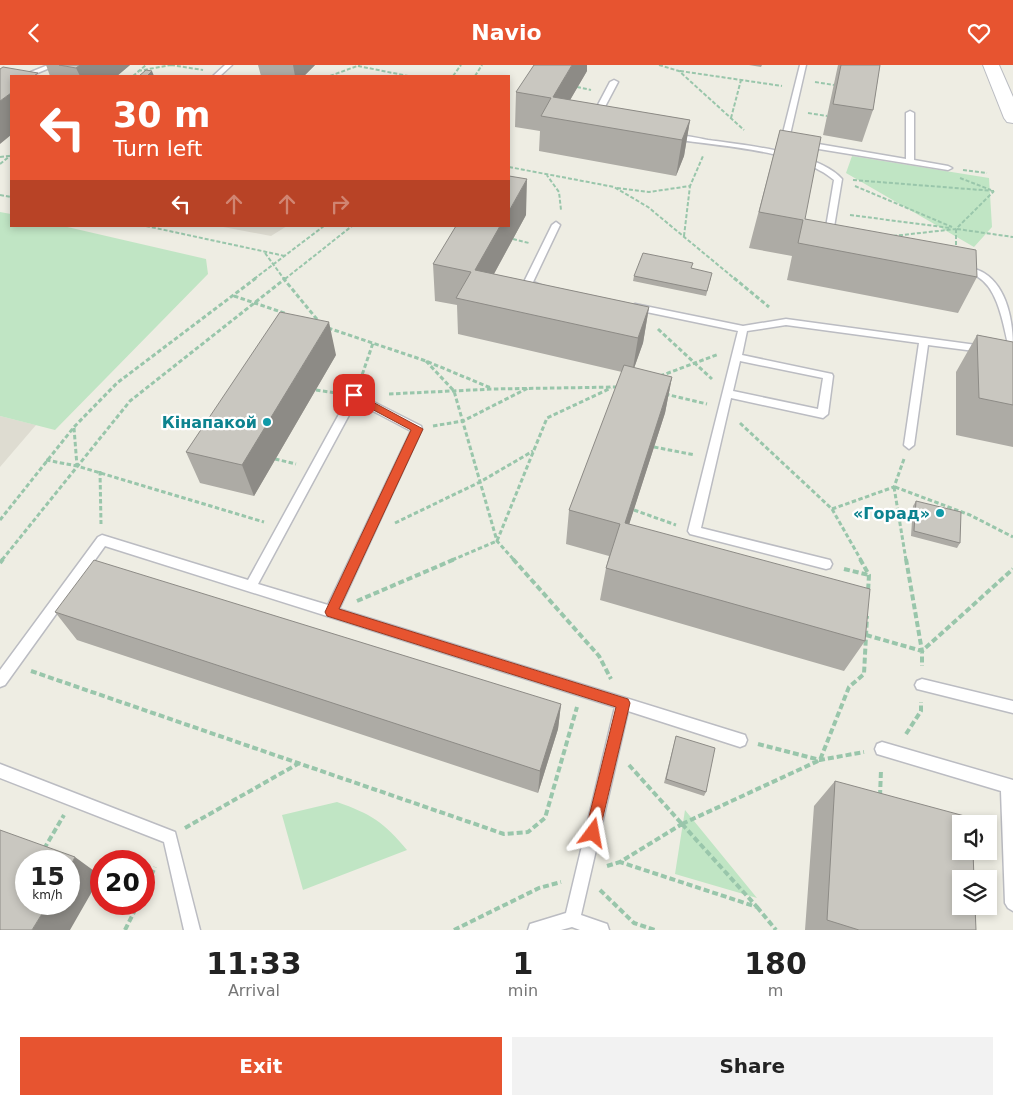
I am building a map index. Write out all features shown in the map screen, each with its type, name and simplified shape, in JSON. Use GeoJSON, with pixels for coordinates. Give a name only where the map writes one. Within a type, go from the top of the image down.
{"type":"FeatureCollection","features":[{"type":"Feature","properties":{"kind":"main road"},"geometry":{"type":"LineString","coordinates":[[991,65],[1013,119]]}},
{"type":"Feature","properties":{"kind":"lane"},"geometry":{"type":"LineString","coordinates":[[27,75],[54,65]]}},
{"type":"Feature","properties":{"kind":"lane"},"geometry":{"type":"LineString","coordinates":[[217,75],[229,65]]}},
{"type":"Feature","properties":{"kind":"lane"},"geometry":{"type":"LineString","coordinates":[[803,65],[785,141],[948,168]]}},
{"type":"Feature","properties":{"kind":"lane"},"geometry":{"type":"LineString","coordinates":[[602,126],[593,125],[614,82]]}},
{"type":"Feature","properties":{"kind":"lane"},"geometry":{"type":"LineString","coordinates":[[910,113],[910,162]]}},
{"type":"Feature","properties":{"kind":"lane"},"geometry":{"type":"LineString","coordinates":[[666,136],[811,161],[827,168],[838,179],[828,243],[835,245]]}},
{"type":"Feature","properties":{"kind":"lane"},"geometry":{"type":"LineString","coordinates":[[553,289],[528,284],[556,225]]}},
{"type":"Feature","properties":{"kind":"lane"},"geometry":{"type":"LineString","coordinates":[[956,267],[982,275],[998,296],[1007,320],[1013,345]]}},
{"type":"Feature","properties":{"kind":"lane"},"geometry":{"type":"LineString","coordinates":[[629,305],[743,329],[786,322],[1013,353]]}},
{"type":"Feature","properties":{"kind":"lane"},"geometry":{"type":"LineString","coordinates":[[743,329],[694,531],[826,564]]}},
{"type":"Feature","properties":{"kind":"lane"},"geometry":{"type":"LineString","coordinates":[[909,445],[924,341]]}},
{"type":"Feature","properties":{"kind":"lane"},"geometry":{"type":"LineString","coordinates":[[727,393],[823,414],[828,376],[737,351]]}},
{"type":"Feature","properties":{"kind":"lane"},"geometry":{"type":"LineString","coordinates":[[251,586],[354,395],[417,429],[332,612]]}},
{"type":"Feature","properties":{"kind":"lane"},"geometry":{"type":"LineString","coordinates":[[0,681],[102,540],[740,740]]}},
{"type":"Feature","properties":{"kind":"lane"},"geometry":{"type":"LineString","coordinates":[[922,685],[1013,707]]}},
{"type":"Feature","properties":{"kind":"lane"},"geometry":{"type":"LineString","coordinates":[[572,919],[623,703]]}},
{"type":"Feature","properties":{"kind":"lane"},"geometry":{"type":"LineString","coordinates":[[882,749],[1011,786],[1013,903]]}},
{"type":"Feature","properties":{"kind":"lane"},"geometry":{"type":"LineString","coordinates":[[0,771],[170,837],[192,930]]}},
{"type":"Feature","properties":{"kind":"lane"},"geometry":{"type":"LineString","coordinates":[[536,930],[572,919],[601,930]]}},
{"type":"Feature","properties":{"kind":"path"},"geometry":{"type":"LineString","coordinates":[[134,75],[146,65]]}},
{"type":"Feature","properties":{"kind":"path"},"geometry":{"type":"LineString","coordinates":[[138,71],[171,65]]}},
{"type":"Feature","properties":{"kind":"path"},"geometry":{"type":"LineString","coordinates":[[333,75],[360,65],[404,75]]}},
{"type":"Feature","properties":{"kind":"path"},"geometry":{"type":"LineString","coordinates":[[453,75],[461,65]]}},
{"type":"Feature","properties":{"kind":"path"},"geometry":{"type":"LineString","coordinates":[[659,65],[679,71],[776,85]]}},
{"type":"Feature","properties":{"kind":"path"},"geometry":{"type":"LineString","coordinates":[[679,71],[768,153]]}},
{"type":"Feature","properties":{"kind":"path"},"geometry":{"type":"LineString","coordinates":[[731,118],[741,80]]}},
{"type":"Feature","properties":{"kind":"path"},"geometry":{"type":"LineString","coordinates":[[684,237],[690,185],[701,158],[719,145]]}},
{"type":"Feature","properties":{"kind":"path"},"geometry":{"type":"LineString","coordinates":[[0,164],[10,156]]}},
{"type":"Feature","properties":{"kind":"path"},"geometry":{"type":"LineString","coordinates":[[510,167],[614,187],[649,191],[690,185]]}},
{"type":"Feature","properties":{"kind":"path"},"geometry":{"type":"LineString","coordinates":[[948,168],[987,173]]}},
{"type":"Feature","properties":{"kind":"path"},"geometry":{"type":"LineString","coordinates":[[546,174],[560,192],[561,210],[556,225]]}},
{"type":"Feature","properties":{"kind":"path"},"geometry":{"type":"LineString","coordinates":[[838,179],[956,229]]}},
{"type":"Feature","properties":{"kind":"path"},"geometry":{"type":"LineString","coordinates":[[838,179],[994,191],[956,229],[887,237]]}},
{"type":"Feature","properties":{"kind":"path"},"geometry":{"type":"LineString","coordinates":[[614,187],[648,207],[786,322]]}},
{"type":"Feature","properties":{"kind":"path"},"geometry":{"type":"LineString","coordinates":[[833,212],[1013,237]]}},
{"type":"Feature","properties":{"kind":"path"},"geometry":{"type":"LineString","coordinates":[[151,227],[285,256]]}},
{"type":"Feature","properties":{"kind":"path"},"geometry":{"type":"LineString","coordinates":[[0,520],[74,427],[117,383],[323,227]]}},
{"type":"Feature","properties":{"kind":"path"},"geometry":{"type":"LineString","coordinates":[[0,563],[130,401],[351,227]]}},
{"type":"Feature","properties":{"kind":"path"},"geometry":{"type":"LineString","coordinates":[[956,229],[956,267]]}},
{"type":"Feature","properties":{"kind":"path"},"geometry":{"type":"LineString","coordinates":[[265,252],[284,279],[324,327]]}},
{"type":"Feature","properties":{"kind":"path"},"geometry":{"type":"LineString","coordinates":[[233,296],[289,315]]}},
{"type":"Feature","properties":{"kind":"path"},"geometry":{"type":"LineString","coordinates":[[629,305],[727,393]]}},
{"type":"Feature","properties":{"kind":"path"},"geometry":{"type":"LineString","coordinates":[[315,324],[426,361],[493,389]]}},
{"type":"Feature","properties":{"kind":"path"},"geometry":{"type":"LineString","coordinates":[[373,343],[354,395],[493,389],[623,387]]}},
{"type":"Feature","properties":{"kind":"path"},"geometry":{"type":"LineString","coordinates":[[659,376],[737,351]]}},
{"type":"Feature","properties":{"kind":"path"},"geometry":{"type":"LineString","coordinates":[[426,361],[454,391],[497,541],[599,656],[623,703]]}},
{"type":"Feature","properties":{"kind":"path"},"geometry":{"type":"LineString","coordinates":[[332,612],[497,541],[547,418],[614,387]]}},
{"type":"Feature","properties":{"kind":"path"},"geometry":{"type":"LineString","coordinates":[[417,429],[462,421],[529,388]]}},
{"type":"Feature","properties":{"kind":"path"},"geometry":{"type":"LineString","coordinates":[[659,392],[724,408],[832,509],[869,575],[868,595]]}},
{"type":"Feature","properties":{"kind":"path"},"geometry":{"type":"LineString","coordinates":[[74,427],[77,465]]}},
{"type":"Feature","properties":{"kind":"path"},"geometry":{"type":"LineString","coordinates":[[454,930],[539,888],[620,862],[683,824],[820,760],[882,749],[909,732],[921,711],[922,651],[894,487],[909,445]]}},
{"type":"Feature","properties":{"kind":"path"},"geometry":{"type":"LineString","coordinates":[[654,447],[711,458]]}},
{"type":"Feature","properties":{"kind":"path"},"geometry":{"type":"LineString","coordinates":[[367,536],[480,482],[534,451]]}},
{"type":"Feature","properties":{"kind":"path"},"geometry":{"type":"LineString","coordinates":[[46,460],[100,471],[283,528]]}},
{"type":"Feature","properties":{"kind":"path"},"geometry":{"type":"LineString","coordinates":[[100,471],[101,519]]}},
{"type":"Feature","properties":{"kind":"path"},"geometry":{"type":"LineString","coordinates":[[832,509],[894,487],[970,515],[1013,537]]}},
{"type":"Feature","properties":{"kind":"path"},"geometry":{"type":"LineString","coordinates":[[634,510],[694,531]]}},
{"type":"Feature","properties":{"kind":"path"},"geometry":{"type":"LineString","coordinates":[[826,564],[869,575]]}},
{"type":"Feature","properties":{"kind":"path"},"geometry":{"type":"LineString","coordinates":[[922,651],[1013,569]]}},
{"type":"Feature","properties":{"kind":"path"},"geometry":{"type":"LineString","coordinates":[[820,760],[849,687],[864,674],[867,615]]}},
{"type":"Feature","properties":{"kind":"path"},"geometry":{"type":"LineString","coordinates":[[866,635],[922,651]]}},
{"type":"Feature","properties":{"kind":"path"},"geometry":{"type":"LineString","coordinates":[[12,664],[504,833],[528,832],[545,818],[582,690]]}},
{"type":"Feature","properties":{"kind":"path"},"geometry":{"type":"LineString","coordinates":[[740,740],[820,760]]}},
{"type":"Feature","properties":{"kind":"path"},"geometry":{"type":"LineString","coordinates":[[613,748],[776,930]]}},
{"type":"Feature","properties":{"kind":"path"},"geometry":{"type":"LineString","coordinates":[[880,805],[882,749]]}},
{"type":"Feature","properties":{"kind":"path"},"geometry":{"type":"LineString","coordinates":[[155,868],[170,837],[301,762]]}},
{"type":"Feature","properties":{"kind":"path"},"geometry":{"type":"LineString","coordinates":[[44,850],[72,800]]}},
{"type":"Feature","properties":{"kind":"path"},"geometry":{"type":"LineString","coordinates":[[620,862],[757,907]]}},
{"type":"Feature","properties":{"kind":"path"},"geometry":{"type":"LineString","coordinates":[[583,873],[634,923],[655,930]]}},
{"type":"Feature","properties":{"kind":"path"},"geometry":{"type":"LineString","coordinates":[[126,930],[133,915]]}},
{"type":"Feature","properties":{"kind":"path"},"geometry":{"type":"LineString","coordinates":[[633,930],[634,923]]}},
{"type":"Feature","properties":{"kind":"shaded area"},"geometry":{"type":"Polygon","coordinates":[[[223,227],[285,227],[271,236],[223,227]]]}},
{"type":"Feature","properties":{"kind":"shaded area"},"geometry":{"type":"Polygon","coordinates":[[[0,416],[36,425],[0,467],[0,416]]]}},
{"type":"Feature","properties":{"kind":"green space"},"geometry":{"type":"Polygon","coordinates":[[[852,156],[989,178],[992,227],[974,247],[846,173],[852,156]]]}},
{"type":"Feature","properties":{"kind":"green space"},"geometry":{"type":"Polygon","coordinates":[[[0,212],[10,214],[10,227],[67,227],[206,259],[208,274],[55,430],[0,416],[0,212]]]}},
{"type":"Feature","properties":{"kind":"green space"},"geometry":{"type":"Polygon","coordinates":[[[337,802],[376,820],[391,832],[407,850],[303,890],[282,815],[337,802]]]}},
{"type":"Feature","properties":{"kind":"green space"},"geometry":{"type":"Polygon","coordinates":[[[685,810],[757,898],[675,874],[685,810]]]}},
{"type":"Feature","properties":{"kind":"building"},"geometry":{"type":"Polygon","coordinates":[[[59,65],[80,65],[76,68],[59,65]]]}},
{"type":"Feature","properties":{"kind":"building"},"geometry":{"type":"Polygon","coordinates":[[[534,65],[572,65],[553,97],[690,120],[682,140],[541,116],[551,98],[516,92],[534,65]]]}},
{"type":"Feature","properties":{"kind":"building"},"geometry":{"type":"Polygon","coordinates":[[[841,65],[880,65],[873,110],[833,104],[841,65]]]}},
{"type":"Feature","properties":{"kind":"building"},"geometry":{"type":"Polygon","coordinates":[[[3,67],[38,73],[35,75],[10,75],[10,94],[0,101],[0,69],[3,67]]]}},
{"type":"Feature","properties":{"kind":"building"},"geometry":{"type":"Polygon","coordinates":[[[146,70],[152,71],[148,75],[140,75],[146,70]]]}},
{"type":"Feature","properties":{"kind":"building"},"geometry":{"type":"Polygon","coordinates":[[[780,130],[821,137],[805,219],[976,250],[977,277],[798,243],[803,220],[759,212],[780,130]]]}},
{"type":"Feature","properties":{"kind":"building"},"geometry":{"type":"Polygon","coordinates":[[[510,176],[527,179],[510,209],[510,176]]]}},
{"type":"Feature","properties":{"kind":"building"},"geometry":{"type":"Polygon","coordinates":[[[455,227],[499,227],[475,270],[649,307],[638,338],[456,298],[471,272],[433,264],[455,227]]]}},
{"type":"Feature","properties":{"kind":"building"},"geometry":{"type":"Polygon","coordinates":[[[643,253],[693,263],[691,268],[712,273],[707,291],[634,276],[643,253]]]}},
{"type":"Feature","properties":{"kind":"building"},"geometry":{"type":"Polygon","coordinates":[[[280,312],[329,322],[242,465],[186,452],[280,312]]]}},
{"type":"Feature","properties":{"kind":"building"},"geometry":{"type":"Polygon","coordinates":[[[977,335],[1013,342],[1013,405],[979,398],[977,335]]]}},
{"type":"Feature","properties":{"kind":"building"},"geometry":{"type":"Polygon","coordinates":[[[624,365],[672,377],[625,523],[870,589],[865,641],[606,568],[620,524],[569,510],[624,365]]]}},
{"type":"Feature","properties":{"kind":"building"},"geometry":{"type":"Polygon","coordinates":[[[916,501],[961,512],[960,543],[914,531],[916,501]]]}},
{"type":"Feature","properties":{"kind":"building"},"geometry":{"type":"Polygon","coordinates":[[[94,560],[561,704],[540,771],[55,612],[94,560]]]}},
{"type":"Feature","properties":{"kind":"building"},"geometry":{"type":"Polygon","coordinates":[[[676,736],[715,748],[706,792],[666,779],[676,736]]]}},
{"type":"Feature","properties":{"kind":"building"},"geometry":{"type":"Polygon","coordinates":[[[835,781],[961,815],[952,815],[952,860],[973,860],[974,870],[952,870],[952,915],[975,915],[976,930],[859,930],[827,920],[835,781]]]}},
{"type":"Feature","properties":{"kind":"building"},"geometry":{"type":"Polygon","coordinates":[[[0,830],[56,850],[15,850],[15,915],[41,915],[32,930],[0,930],[0,830]]]}},
{"type":"Feature","properties":{"kind":"place","name":"Кінапакой"},"geometry":{"type":"Point","coordinates":[267,422]}},
{"type":"Feature","properties":{"kind":"place","name":"«Горад»"},"geometry":{"type":"Point","coordinates":[940,513]}},
{"type":"Feature","properties":{"kind":"route"},"geometry":{"type":"LineString","coordinates":[[354,395],[417,429],[332,612],[623,703],[593,833]]}}]}
